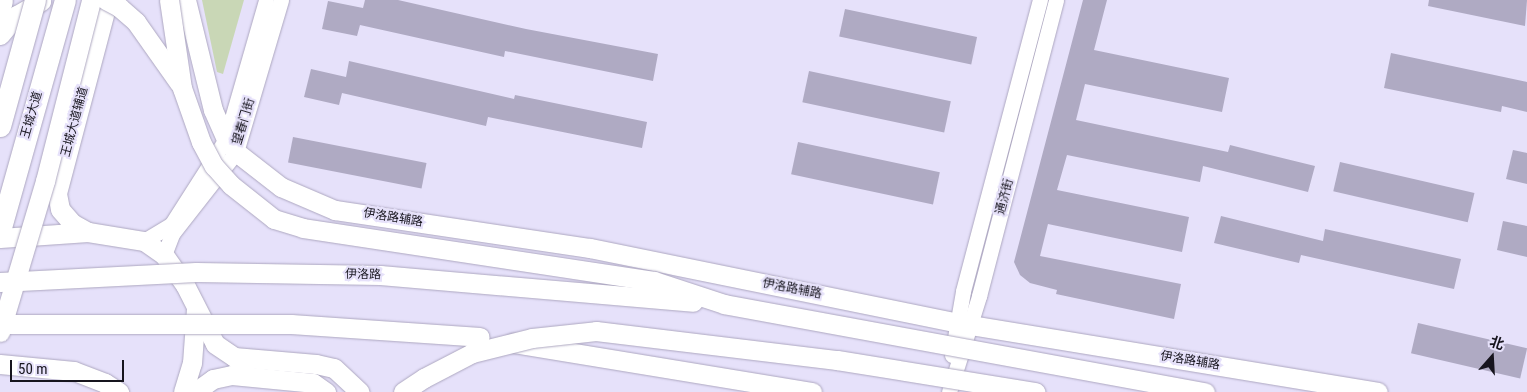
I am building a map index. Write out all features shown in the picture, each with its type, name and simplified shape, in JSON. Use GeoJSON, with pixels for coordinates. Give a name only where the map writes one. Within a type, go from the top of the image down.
{"type":"FeatureCollection","features":[{"type":"Feature","properties":{"kind":"highway"},"geometry":{"type":"LineString","coordinates":[[0,126],[35,0]]}},
{"type":"Feature","properties":{"kind":"highway","name":"王城大道"},"geometry":{"type":"LineString","coordinates":[[0,231],[65,0]]}},
{"type":"Feature","properties":{"kind":"main road"},"geometry":{"type":"LineString","coordinates":[[0,13],[3,0]]}},
{"type":"Feature","properties":{"kind":"main road"},"geometry":{"type":"LineString","coordinates":[[0,35],[16,15],[42,0]]}},
{"type":"Feature","properties":{"kind":"main road"},"geometry":{"type":"LineString","coordinates":[[0,332],[45,181],[91,0]]}},
{"type":"Feature","properties":{"kind":"main road"},"geometry":{"type":"LineString","coordinates":[[107,0],[119,7],[136,22],[182,88]]}},
{"type":"Feature","properties":{"kind":"main road","name":"王城大道辅道"},"geometry":{"type":"LineString","coordinates":[[88,232],[72,223],[60,209],[56,194],[107,0]]}},
{"type":"Feature","properties":{"kind":"main road"},"geometry":{"type":"LineString","coordinates":[[169,0],[182,88],[201,142],[214,166],[231,185],[274,219],[303,228],[654,281],[724,304],[1205,392]]}},
{"type":"Feature","properties":{"kind":"main road"},"geometry":{"type":"LineString","coordinates":[[186,0],[211,103],[231,146]]}},
{"type":"Feature","properties":{"kind":"main road","name":"伊洛路辅路"},"geometry":{"type":"LineString","coordinates":[[231,146],[281,187],[334,210],[590,248],[964,324],[1378,392]]}},
{"type":"Feature","properties":{"kind":"main road"},"geometry":{"type":"LineString","coordinates":[[0,238],[88,232],[144,241],[164,255],[185,285],[196,310],[215,344],[234,357],[316,364],[334,368],[360,392]]}},
{"type":"Feature","properties":{"kind":"main road","name":"伊洛路"},"geometry":{"type":"LineString","coordinates":[[0,282],[196,272],[380,275],[724,304]]}},
{"type":"Feature","properties":{"kind":"main road"},"geometry":{"type":"LineString","coordinates":[[183,392],[192,363],[196,310]]}},
{"type":"Feature","properties":{"kind":"main road"},"geometry":{"type":"LineString","coordinates":[[0,324],[291,324],[480,337],[812,392]]}},
{"type":"Feature","properties":{"kind":"main road"},"geometry":{"type":"LineString","coordinates":[[403,392],[424,378],[472,353],[532,338],[596,332],[837,360],[1035,392]]}},
{"type":"Feature","properties":{"kind":"main road"},"geometry":{"type":"LineString","coordinates":[[0,364],[74,371],[105,383],[119,392]]}},
{"type":"Feature","properties":{"kind":"main road"},"geometry":{"type":"LineString","coordinates":[[195,392],[213,379],[232,375],[313,383],[326,392]]}},
{"type":"Feature","properties":{"kind":"street","name":"望春门街"},"geometry":{"type":"LineString","coordinates":[[231,146],[266,0]]}},
{"type":"Feature","properties":{"kind":"street","name":"望春门街"},"geometry":{"type":"LineString","coordinates":[[164,255],[172,234],[231,146],[281,0]]}},
{"type":"Feature","properties":{"kind":"street","name":"通济街"},"geometry":{"type":"LineString","coordinates":[[964,324],[963,291],[1040,0]]}},
{"type":"Feature","properties":{"kind":"street","name":"通济街"},"geometry":{"type":"LineString","coordinates":[[947,392],[964,324],[1056,0]]}},
{"type":"Feature","properties":{"kind":"street"},"geometry":{"type":"LineString","coordinates":[[144,241],[171,225],[231,146]]}},
{"type":"Feature","properties":{"kind":"green space"},"geometry":{"type":"Polygon","coordinates":[[[202,0],[244,0],[223,74],[217,72],[202,0]]]}},
{"type":"Feature","properties":{"kind":"building"},"geometry":{"type":"Polygon","coordinates":[[[365,0],[398,0],[526,29],[658,54],[653,81],[505,51],[504,57],[360,25],[357,36],[322,29],[328,1],[363,8],[365,0]]]}},
{"type":"Feature","properties":{"kind":"building"},"geometry":{"type":"Polygon","coordinates":[[[1083,0],[1107,0],[1094,50],[1229,78],[1222,112],[1085,84],[1076,120],[1228,152],[1230,145],[1315,166],[1308,192],[1203,166],[1200,182],[1067,155],[1057,190],[1189,217],[1182,252],[1048,224],[1040,256],[1181,284],[1174,319],[1056,294],[1057,290],[1030,283],[1020,275],[1014,262],[1083,0]]]}},
{"type":"Feature","properties":{"kind":"building"},"geometry":{"type":"Polygon","coordinates":[[[1429,0],[1527,0],[1525,26],[1428,6],[1429,0]]]}},
{"type":"Feature","properties":{"kind":"building"},"geometry":{"type":"Polygon","coordinates":[[[845,9],[977,37],[971,64],[839,36],[845,9]]]}},
{"type":"Feature","properties":{"kind":"building"},"geometry":{"type":"Polygon","coordinates":[[[1391,53],[1527,82],[1527,112],[1502,106],[1501,112],[1384,88],[1391,53]]]}},
{"type":"Feature","properties":{"kind":"building"},"geometry":{"type":"Polygon","coordinates":[[[349,61],[514,99],[515,95],[647,122],[642,148],[488,117],[486,126],[342,93],[339,105],[304,97],[311,69],[346,77],[349,61]]]}},
{"type":"Feature","properties":{"kind":"building"},"geometry":{"type":"Polygon","coordinates":[[[809,71],[951,101],[944,132],[802,102],[809,71]]]}},
{"type":"Feature","properties":{"kind":"building"},"geometry":{"type":"Polygon","coordinates":[[[293,137],[427,163],[422,188],[288,163],[293,137]]]}},
{"type":"Feature","properties":{"kind":"building"},"geometry":{"type":"Polygon","coordinates":[[[798,142],[940,172],[933,204],[791,174],[798,142]]]}},
{"type":"Feature","properties":{"kind":"building"},"geometry":{"type":"Polygon","coordinates":[[[1513,150],[1527,153],[1527,184],[1506,179],[1513,150]]]}},
{"type":"Feature","properties":{"kind":"building"},"geometry":{"type":"Polygon","coordinates":[[[1340,162],[1474,193],[1468,222],[1333,191],[1340,162]]]}},
{"type":"Feature","properties":{"kind":"building"},"geometry":{"type":"Polygon","coordinates":[[[1221,216],[1323,241],[1325,229],[1461,259],[1454,289],[1301,255],[1299,263],[1214,243],[1221,216]]]}},
{"type":"Feature","properties":{"kind":"building"},"geometry":{"type":"Polygon","coordinates":[[[1503,221],[1527,226],[1527,257],[1497,250],[1503,221]]]}},
{"type":"Feature","properties":{"kind":"building"},"geometry":{"type":"Polygon","coordinates":[[[1418,323],[1527,348],[1520,378],[1411,353],[1418,323]]]}}]}
